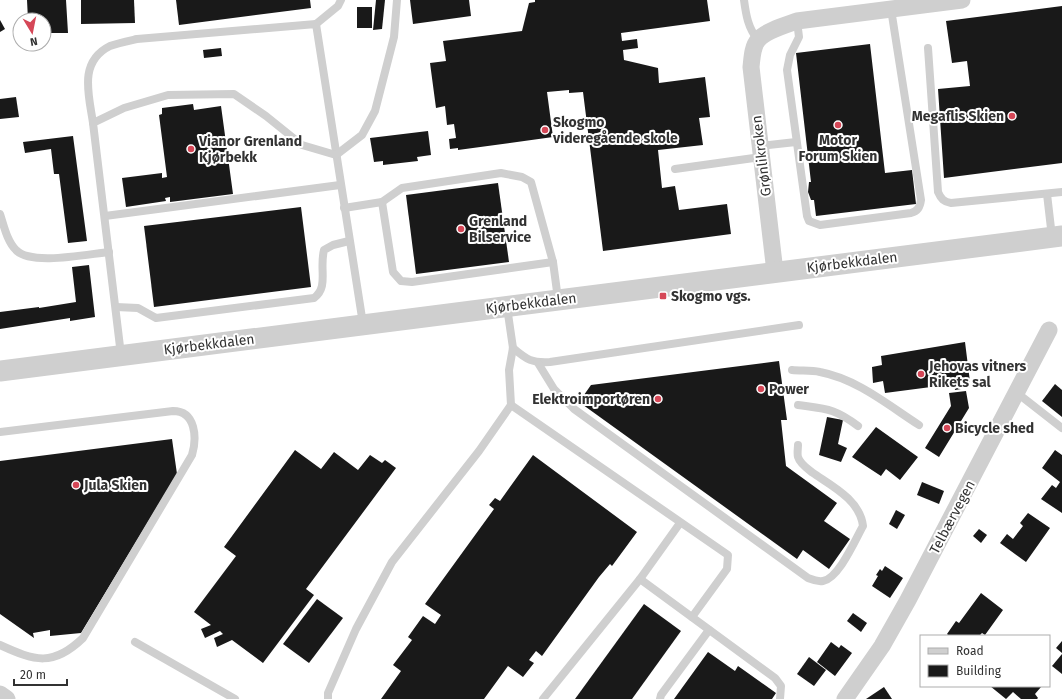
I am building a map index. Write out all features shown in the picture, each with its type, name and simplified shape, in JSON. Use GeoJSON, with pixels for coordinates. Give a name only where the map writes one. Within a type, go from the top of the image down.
{"type":"FeatureCollection","features":[{"type":"Feature","properties":{"kind":"street"},"geometry":{"type":"LineString","coordinates":[[758,40],[777,28],[797,21],[962,0]]}},
{"type":"Feature","properties":{"kind":"street","name":"Grønlikroken"},"geometry":{"type":"LineString","coordinates":[[758,40],[752,53],[751,67],[775,272]]}},
{"type":"Feature","properties":{"kind":"street","name":"Kjørbekkdalen"},"geometry":{"type":"LineString","coordinates":[[0,371],[1057,237]]}},
{"type":"Feature","properties":{"kind":"street","name":"Telbærvegen"},"geometry":{"type":"LineString","coordinates":[[845,699],[882,646],[1049,330]]}},
{"type":"Feature","properties":{"kind":"street"},"geometry":{"type":"LineString","coordinates":[[0,694],[7,699]]}},
{"type":"Feature","properties":{"kind":"lane"},"geometry":{"type":"LineString","coordinates":[[121,355],[87,80],[91,61],[109,46],[137,39],[316,24],[338,6],[341,0]]}},
{"type":"Feature","properties":{"kind":"lane"},"geometry":{"type":"LineString","coordinates":[[336,155],[362,135],[375,112],[394,36],[397,0]]}},
{"type":"Feature","properties":{"kind":"lane"},"geometry":{"type":"LineString","coordinates":[[744,0],[748,22],[752,32],[758,40]]}},
{"type":"Feature","properties":{"kind":"lane"},"geometry":{"type":"LineString","coordinates":[[797,21],[799,37],[790,54],[787,70],[807,216],[809,221],[820,225],[911,213],[916,212],[920,207],[921,200],[892,9]]}},
{"type":"Feature","properties":{"kind":"lane"},"geometry":{"type":"LineString","coordinates":[[316,24],[340,185],[363,324]]}},
{"type":"Feature","properties":{"kind":"lane"},"geometry":{"type":"LineString","coordinates":[[928,48],[938,192],[940,198],[945,202],[951,203],[1062,192]]}},
{"type":"Feature","properties":{"kind":"lane"},"geometry":{"type":"LineString","coordinates":[[93,123],[124,108],[168,95],[234,94],[266,116],[302,145],[336,155]]}},
{"type":"Feature","properties":{"kind":"lane"},"geometry":{"type":"LineString","coordinates":[[675,169],[796,142]]}},
{"type":"Feature","properties":{"kind":"lane"},"geometry":{"type":"LineString","coordinates":[[344,208],[382,202],[402,188],[502,173],[522,176],[531,182],[553,262],[558,300]]}},
{"type":"Feature","properties":{"kind":"lane"},"geometry":{"type":"LineString","coordinates":[[105,216],[340,185]]}},
{"type":"Feature","properties":{"kind":"lane"},"geometry":{"type":"LineString","coordinates":[[1047,194],[1057,237]]}},
{"type":"Feature","properties":{"kind":"lane"},"geometry":{"type":"LineString","coordinates":[[382,202],[393,272],[401,281],[412,282],[553,262]]}},
{"type":"Feature","properties":{"kind":"lane"},"geometry":{"type":"LineString","coordinates":[[0,214],[9,240],[16,251],[27,257],[40,259],[109,252]]}},
{"type":"Feature","properties":{"kind":"lane"},"geometry":{"type":"LineString","coordinates":[[116,307],[138,308],[156,318],[314,298],[321,293],[323,287],[321,261],[324,250],[333,245],[349,241]]}},
{"type":"Feature","properties":{"kind":"lane"},"geometry":{"type":"LineString","coordinates":[[328,699],[328,693],[356,629],[392,562],[479,452],[511,405],[509,370],[513,348],[507,306]]}},
{"type":"Feature","properties":{"kind":"lane"},"geometry":{"type":"LineString","coordinates":[[513,348],[528,360],[538,362],[799,325]]}},
{"type":"Feature","properties":{"kind":"lane"},"geometry":{"type":"LineString","coordinates":[[538,362],[554,389],[574,409],[808,578],[817,582],[824,581],[836,573],[863,526],[862,519],[858,509],[844,495],[804,466],[798,457],[798,445]]}},
{"type":"Feature","properties":{"kind":"lane"},"geometry":{"type":"LineString","coordinates":[[792,370],[820,372],[839,377],[867,391],[919,425]]}},
{"type":"Feature","properties":{"kind":"lane"},"geometry":{"type":"LineString","coordinates":[[1017,393],[1062,428]]}},
{"type":"Feature","properties":{"kind":"lane"},"geometry":{"type":"LineString","coordinates":[[511,405],[728,555],[727,569],[692,617]]}},
{"type":"Feature","properties":{"kind":"lane"},"geometry":{"type":"LineString","coordinates":[[798,405],[830,409],[844,416],[858,426]]}},
{"type":"Feature","properties":{"kind":"lane"},"geometry":{"type":"LineString","coordinates":[[0,432],[173,411],[179,411],[186,414],[191,421],[194,431],[194,447],[192,455],[83,638],[65,654],[40,659],[28,658],[0,646]]}},
{"type":"Feature","properties":{"kind":"lane"},"geometry":{"type":"LineString","coordinates":[[544,699],[640,580],[680,523]]}},
{"type":"Feature","properties":{"kind":"lane"},"geometry":{"type":"LineString","coordinates":[[640,580],[775,678],[781,686],[780,699]]}},
{"type":"Feature","properties":{"kind":"lane"},"geometry":{"type":"LineString","coordinates":[[660,699],[661,695],[709,630]]}},
{"type":"Feature","properties":{"kind":"lane"},"geometry":{"type":"LineString","coordinates":[[135,642],[235,699]]}},
{"type":"Feature","properties":{"kind":"building"},"geometry":{"type":"Polygon","coordinates":[[[27,0],[66,0],[68,33],[52,33],[52,12],[28,12],[27,0]]]}},
{"type":"Feature","properties":{"kind":"building"},"geometry":{"type":"Polygon","coordinates":[[[81,0],[134,0],[135,23],[81,24],[81,0]]]}},
{"type":"Feature","properties":{"kind":"building"},"geometry":{"type":"Polygon","coordinates":[[[176,0],[310,0],[311,8],[179,25],[176,0]]]}},
{"type":"Feature","properties":{"kind":"building"},"geometry":{"type":"Polygon","coordinates":[[[376,0],[385,0],[382,29],[373,30],[376,0]]]}},
{"type":"Feature","properties":{"kind":"building"},"geometry":{"type":"Polygon","coordinates":[[[410,0],[469,0],[471,16],[413,24],[410,0]]]}},
{"type":"Feature","properties":{"kind":"building"},"geometry":{"type":"Polygon","coordinates":[[[535,0],[707,0],[710,21],[621,33],[622,41],[637,39],[638,48],[623,50],[624,60],[658,68],[659,83],[705,77],[710,117],[699,118],[703,145],[658,150],[662,188],[675,186],[679,210],[727,204],[731,234],[603,251],[583,92],[569,93],[569,90],[547,92],[553,137],[458,150],[458,148],[450,149],[449,139],[456,138],[454,124],[447,125],[445,106],[436,108],[430,63],[446,61],[443,41],[522,31],[529,3],[535,2],[535,0]]]}},
{"type":"Feature","properties":{"kind":"building"},"geometry":{"type":"Polygon","coordinates":[[[1062,6],[1062,163],[944,178],[938,89],[970,86],[967,61],[952,63],[946,21],[1062,6]]]}},
{"type":"Feature","properties":{"kind":"building"},"geometry":{"type":"Polygon","coordinates":[[[357,7],[372,7],[372,28],[357,28],[357,7]]]}},
{"type":"Feature","properties":{"kind":"building"},"geometry":{"type":"Polygon","coordinates":[[[0,20],[5,29],[0,32],[0,20]]]}},
{"type":"Feature","properties":{"kind":"building"},"geometry":{"type":"Polygon","coordinates":[[[870,44],[885,173],[912,170],[916,204],[816,216],[814,200],[811,200],[808,192],[809,182],[811,182],[796,53],[870,44]]]}},
{"type":"Feature","properties":{"kind":"building"},"geometry":{"type":"Polygon","coordinates":[[[221,48],[222,56],[204,58],[203,50],[221,48]]]}},
{"type":"Feature","properties":{"kind":"building"},"geometry":{"type":"Polygon","coordinates":[[[16,97],[19,117],[0,119],[0,99],[16,97]]]}},
{"type":"Feature","properties":{"kind":"building"},"geometry":{"type":"Polygon","coordinates":[[[193,104],[194,110],[221,106],[233,194],[170,202],[170,197],[165,198],[166,201],[126,207],[122,178],[162,173],[162,178],[167,177],[159,115],[162,114],[162,108],[193,104]]]}},
{"type":"Feature","properties":{"kind":"building"},"geometry":{"type":"Polygon","coordinates":[[[428,131],[431,155],[417,157],[418,161],[383,165],[383,161],[374,162],[370,138],[428,131]]]}},
{"type":"Feature","properties":{"kind":"building"},"geometry":{"type":"Polygon","coordinates":[[[73,136],[87,241],[68,243],[59,174],[54,174],[51,149],[25,153],[23,142],[73,136]]]}},
{"type":"Feature","properties":{"kind":"building"},"geometry":{"type":"Polygon","coordinates":[[[498,183],[509,262],[416,274],[406,195],[498,183]]]}},
{"type":"Feature","properties":{"kind":"building"},"geometry":{"type":"Polygon","coordinates":[[[301,207],[311,287],[154,307],[144,226],[301,207]]]}},
{"type":"Feature","properties":{"kind":"building"},"geometry":{"type":"Polygon","coordinates":[[[89,265],[95,317],[70,321],[70,318],[0,329],[0,312],[76,302],[72,267],[89,265]]]}},
{"type":"Feature","properties":{"kind":"building","name":"Jehovas vitners Rikets sal"},"geometry":{"type":"Polygon","coordinates":[[[965,342],[970,382],[960,383],[961,389],[955,390],[954,384],[885,393],[883,381],[873,383],[872,367],[882,365],[881,356],[965,342]]]}},
{"type":"Feature","properties":{"kind":"building"},"geometry":{"type":"Polygon","coordinates":[[[779,361],[787,420],[781,420],[786,466],[837,503],[824,521],[850,539],[829,569],[803,550],[797,559],[579,402],[591,385],[779,361]]]}},
{"type":"Feature","properties":{"kind":"building"},"geometry":{"type":"Polygon","coordinates":[[[1055,384],[1062,390],[1062,417],[1042,401],[1055,384]]]}},
{"type":"Feature","properties":{"kind":"building","name":"Bicycle shed"},"geometry":{"type":"Polygon","coordinates":[[[966,391],[969,408],[939,457],[925,448],[951,406],[949,393],[966,391]]]}},
{"type":"Feature","properties":{"kind":"building"},"geometry":{"type":"Polygon","coordinates":[[[827,417],[843,420],[838,444],[847,448],[841,462],[819,455],[827,417]]]}},
{"type":"Feature","properties":{"kind":"building"},"geometry":{"type":"Polygon","coordinates":[[[876,427],[918,457],[900,480],[886,469],[881,476],[852,457],[876,427]]]}},
{"type":"Feature","properties":{"kind":"building"},"geometry":{"type":"Polygon","coordinates":[[[172,439],[177,474],[81,633],[50,636],[50,630],[33,633],[34,638],[0,614],[0,461],[172,439]]]}},
{"type":"Feature","properties":{"kind":"building"},"geometry":{"type":"Polygon","coordinates":[[[295,450],[321,469],[334,452],[358,470],[370,455],[382,463],[385,460],[396,468],[306,589],[314,595],[263,663],[232,640],[217,647],[214,638],[223,634],[220,631],[205,638],[201,629],[211,625],[194,612],[236,556],[224,547],[295,450]]]}},
{"type":"Feature","properties":{"kind":"building"},"geometry":{"type":"Polygon","coordinates":[[[1055,450],[1062,455],[1062,513],[1041,499],[1052,485],[1056,488],[1060,482],[1042,468],[1055,450]]]}},
{"type":"Feature","properties":{"kind":"building"},"geometry":{"type":"Polygon","coordinates":[[[533,455],[637,532],[612,566],[610,564],[599,577],[542,656],[536,651],[529,660],[534,663],[523,677],[508,666],[484,699],[381,699],[401,671],[393,665],[412,640],[408,637],[423,616],[435,624],[441,615],[425,604],[494,509],[489,505],[495,498],[500,501],[533,455]]]}},
{"type":"Feature","properties":{"kind":"building"},"geometry":{"type":"Polygon","coordinates":[[[922,482],[944,491],[939,504],[917,495],[922,482]]]}},
{"type":"Feature","properties":{"kind":"building"},"geometry":{"type":"Polygon","coordinates":[[[896,510],[905,515],[897,529],[889,524],[896,510]]]}},
{"type":"Feature","properties":{"kind":"building"},"geometry":{"type":"Polygon","coordinates":[[[1028,513],[1050,528],[1026,562],[1000,543],[1007,534],[1013,539],[1023,526],[1020,523],[1028,513]]]}},
{"type":"Feature","properties":{"kind":"building"},"geometry":{"type":"Polygon","coordinates":[[[979,529],[987,535],[981,543],[973,536],[979,529]]]}},
{"type":"Feature","properties":{"kind":"building"},"geometry":{"type":"Polygon","coordinates":[[[885,566],[903,578],[890,598],[872,586],[878,576],[876,575],[880,569],[882,571],[885,566]]]}},
{"type":"Feature","properties":{"kind":"building"},"geometry":{"type":"Polygon","coordinates":[[[981,593],[1003,610],[985,635],[982,633],[980,635],[947,634],[956,621],[959,623],[981,593]]]}},
{"type":"Feature","properties":{"kind":"building"},"geometry":{"type":"Polygon","coordinates":[[[317,599],[343,618],[309,663],[283,644],[317,599]]]}},
{"type":"Feature","properties":{"kind":"building"},"geometry":{"type":"Polygon","coordinates":[[[644,604],[681,631],[632,699],[575,699],[644,604]]]}},
{"type":"Feature","properties":{"kind":"building"},"geometry":{"type":"Polygon","coordinates":[[[853,613],[867,623],[861,632],[847,621],[853,613]]]}},
{"type":"Feature","properties":{"kind":"building"},"geometry":{"type":"Polygon","coordinates":[[[1062,641],[1062,653],[1056,648],[1062,641]]]}},
{"type":"Feature","properties":{"kind":"building"},"geometry":{"type":"Polygon","coordinates":[[[831,642],[839,648],[841,645],[852,653],[835,676],[817,662],[831,642]]]}},
{"type":"Feature","properties":{"kind":"building"},"geometry":{"type":"Polygon","coordinates":[[[708,652],[735,671],[738,666],[776,693],[772,699],[674,699],[708,652]]]}},
{"type":"Feature","properties":{"kind":"building"},"geometry":{"type":"Polygon","coordinates":[[[1062,654],[1062,674],[1052,666],[1062,654]]]}},
{"type":"Feature","properties":{"kind":"building"},"geometry":{"type":"Polygon","coordinates":[[[809,657],[826,670],[814,686],[797,674],[809,657]]]}},
{"type":"Feature","properties":{"kind":"building"},"geometry":{"type":"Polygon","coordinates":[[[884,687],[892,699],[866,699],[884,687]]]}},
{"type":"Feature","properties":{"kind":"building"},"geometry":{"type":"Polygon","coordinates":[[[991,687],[1041,687],[1035,694],[1038,698],[1037,699],[1021,699],[1013,692],[1006,699],[991,687]]]}},
{"type":"Feature","properties":{"kind":"place","name":"Megaflis Skien"},"geometry":{"type":"Point","coordinates":[1012,116]}},
{"type":"Feature","properties":{"kind":"place","name":"Motor Forum Skien"},"geometry":{"type":"Point","coordinates":[838,125]}},
{"type":"Feature","properties":{"kind":"place","name":"Skogmo videregående skole"},"geometry":{"type":"Point","coordinates":[545,130]}},
{"type":"Feature","properties":{"kind":"place","name":"Vianor Grenland Kjørbekk"},"geometry":{"type":"Point","coordinates":[191,149]}},
{"type":"Feature","properties":{"kind":"place","name":"Grenland Bilservice"},"geometry":{"type":"Point","coordinates":[461,229]}},
{"type":"Feature","properties":{"kind":"place","name":"Skogmo vgs."},"geometry":{"type":"Point","coordinates":[663,296]}},
{"type":"Feature","properties":{"kind":"place","name":"Jehovas vitners Rikets sal"},"geometry":{"type":"Point","coordinates":[921,374]}},
{"type":"Feature","properties":{"kind":"place","name":"Power"},"geometry":{"type":"Point","coordinates":[761,389]}},
{"type":"Feature","properties":{"kind":"place","name":"Elektroimportøren"},"geometry":{"type":"Point","coordinates":[658,399]}},
{"type":"Feature","properties":{"kind":"place","name":"Bicycle shed"},"geometry":{"type":"Point","coordinates":[947,428]}},
{"type":"Feature","properties":{"kind":"place","name":"Jula Skien"},"geometry":{"type":"Point","coordinates":[76,485]}}]}
